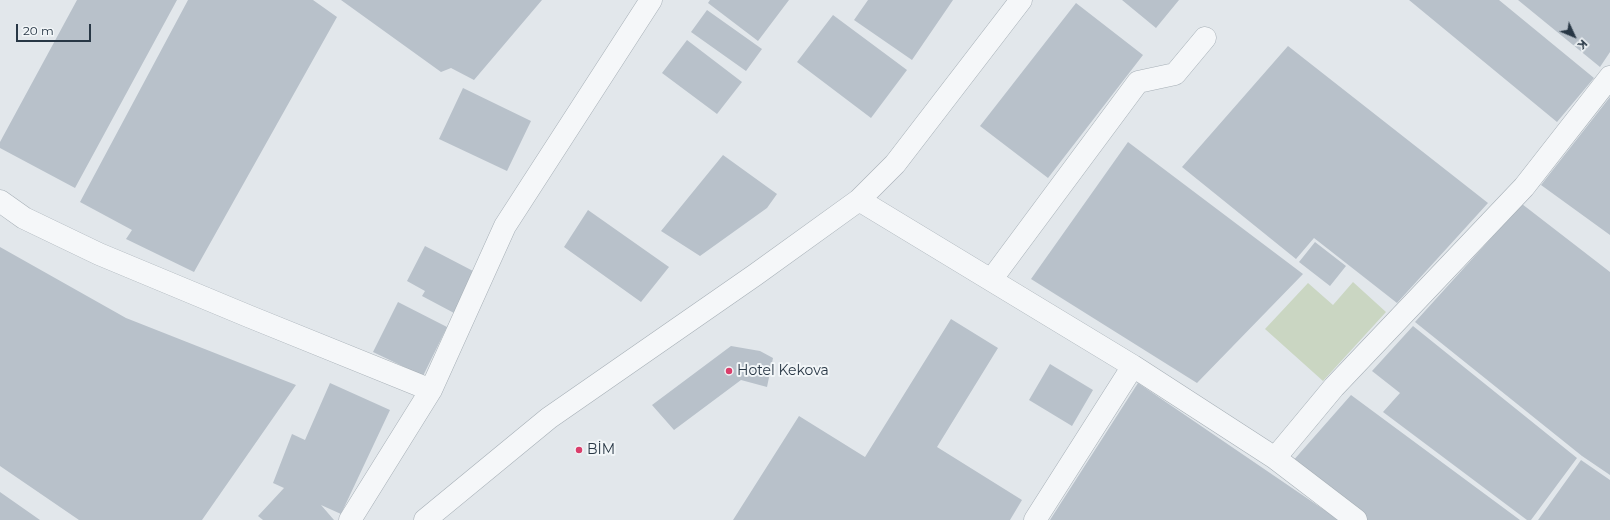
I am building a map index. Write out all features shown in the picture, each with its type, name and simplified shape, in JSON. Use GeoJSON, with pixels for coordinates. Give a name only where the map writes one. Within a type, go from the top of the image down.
{"type":"FeatureCollection","features":[{"type":"Feature","properties":{"kind":"street"},"geometry":{"type":"LineString","coordinates":[[350,520],[431,390],[505,226],[651,0]]}},
{"type":"Feature","properties":{"kind":"street"},"geometry":{"type":"LineString","coordinates":[[425,520],[549,418],[755,275],[859,200],[895,164],[1021,0]]}},
{"type":"Feature","properties":{"kind":"street"},"geometry":{"type":"LineString","coordinates":[[991,280],[1138,82],[1175,74],[1205,38]]}},
{"type":"Feature","properties":{"kind":"street"},"geometry":{"type":"LineString","coordinates":[[1275,458],[1334,387],[1524,186],[1610,78]]}},
{"type":"Feature","properties":{"kind":"street"},"geometry":{"type":"LineString","coordinates":[[859,200],[1133,366],[1275,458],[1356,520]]}},
{"type":"Feature","properties":{"kind":"street"},"geometry":{"type":"LineString","coordinates":[[0,201],[24,218],[99,254],[431,390]]}},
{"type":"Feature","properties":{"kind":"street"},"geometry":{"type":"LineString","coordinates":[[1035,520],[1133,366]]}},
{"type":"Feature","properties":{"kind":"green space"},"geometry":{"type":"Polygon","coordinates":[[[1353,282],[1386,312],[1323,381],[1265,329],[1308,283],[1333,305],[1353,282]]]}},
{"type":"Feature","properties":{"kind":"building"},"geometry":{"type":"Polygon","coordinates":[[[77,0],[177,0],[75,188],[0,148],[0,142],[77,0]]]}},
{"type":"Feature","properties":{"kind":"building"},"geometry":{"type":"Polygon","coordinates":[[[188,0],[313,0],[337,17],[194,272],[126,239],[132,230],[80,202],[188,0]]]}},
{"type":"Feature","properties":{"kind":"building"},"geometry":{"type":"Polygon","coordinates":[[[341,0],[542,0],[474,80],[451,68],[441,72],[341,0]]]}},
{"type":"Feature","properties":{"kind":"building"},"geometry":{"type":"Polygon","coordinates":[[[710,0],[789,0],[758,41],[708,3],[710,0]]]}},
{"type":"Feature","properties":{"kind":"building"},"geometry":{"type":"Polygon","coordinates":[[[868,0],[953,0],[912,60],[854,20],[868,0]]]}},
{"type":"Feature","properties":{"kind":"building"},"geometry":{"type":"Polygon","coordinates":[[[1122,0],[1179,0],[1156,28],[1122,0]]]}},
{"type":"Feature","properties":{"kind":"building"},"geometry":{"type":"Polygon","coordinates":[[[1409,0],[1499,0],[1594,78],[1557,122],[1409,0]]]}},
{"type":"Feature","properties":{"kind":"building"},"geometry":{"type":"Polygon","coordinates":[[[1518,0],[1610,0],[1610,52],[1600,67],[1518,0]]]}},
{"type":"Feature","properties":{"kind":"building"},"geometry":{"type":"Polygon","coordinates":[[[1076,3],[1143,55],[1048,178],[980,126],[1076,3]]]}},
{"type":"Feature","properties":{"kind":"building"},"geometry":{"type":"Polygon","coordinates":[[[707,10],[762,49],[746,71],[691,32],[707,10]]]}},
{"type":"Feature","properties":{"kind":"building"},"geometry":{"type":"Polygon","coordinates":[[[833,15],[907,70],[871,118],[797,62],[833,15]]]}},
{"type":"Feature","properties":{"kind":"building"},"geometry":{"type":"Polygon","coordinates":[[[687,40],[742,82],[717,114],[662,73],[687,40]]]}},
{"type":"Feature","properties":{"kind":"building"},"geometry":{"type":"Polygon","coordinates":[[[1288,46],[1488,203],[1397,303],[1314,238],[1296,259],[1182,167],[1288,46]]]}},
{"type":"Feature","properties":{"kind":"building"},"geometry":{"type":"Polygon","coordinates":[[[463,88],[531,121],[507,171],[439,139],[463,88]]]}},
{"type":"Feature","properties":{"kind":"building"},"geometry":{"type":"Polygon","coordinates":[[[1610,97],[1610,235],[1541,185],[1610,97]]]}},
{"type":"Feature","properties":{"kind":"building"},"geometry":{"type":"Polygon","coordinates":[[[1128,142],[1303,274],[1197,383],[1031,279],[1128,142]]]}},
{"type":"Feature","properties":{"kind":"building"},"geometry":{"type":"Polygon","coordinates":[[[723,155],[777,194],[767,208],[700,256],[661,231],[723,155]]]}},
{"type":"Feature","properties":{"kind":"building"},"geometry":{"type":"Polygon","coordinates":[[[1522,204],[1610,272],[1610,475],[1582,456],[1415,322],[1522,204]]]}},
{"type":"Feature","properties":{"kind":"building"},"geometry":{"type":"Polygon","coordinates":[[[588,210],[669,267],[641,302],[564,247],[588,210]]]}},
{"type":"Feature","properties":{"kind":"building"},"geometry":{"type":"Polygon","coordinates":[[[1315,242],[1346,266],[1330,286],[1299,262],[1315,242]]]}},
{"type":"Feature","properties":{"kind":"building"},"geometry":{"type":"Polygon","coordinates":[[[425,246],[475,272],[454,313],[422,296],[425,291],[407,281],[425,246]]]}},
{"type":"Feature","properties":{"kind":"building"},"geometry":{"type":"Polygon","coordinates":[[[0,247],[126,318],[296,385],[202,520],[79,520],[0,466],[0,247]]]}},
{"type":"Feature","properties":{"kind":"building"},"geometry":{"type":"Polygon","coordinates":[[[398,302],[447,327],[423,376],[373,352],[398,302]]]}},
{"type":"Feature","properties":{"kind":"building"},"geometry":{"type":"Polygon","coordinates":[[[951,319],[998,348],[937,447],[1022,500],[1010,520],[733,520],[799,416],[865,457],[951,319]]]}},
{"type":"Feature","properties":{"kind":"building"},"geometry":{"type":"Polygon","coordinates":[[[1413,326],[1577,458],[1531,520],[1527,520],[1383,412],[1400,393],[1372,371],[1413,326]]]}},
{"type":"Feature","properties":{"kind":"building"},"geometry":{"type":"Polygon","coordinates":[[[731,346],[760,351],[773,358],[767,387],[741,380],[674,430],[652,405],[731,346]]]}},
{"type":"Feature","properties":{"kind":"building"},"geometry":{"type":"Polygon","coordinates":[[[1050,364],[1093,390],[1072,426],[1029,400],[1050,364]]]}},
{"type":"Feature","properties":{"kind":"building"},"geometry":{"type":"Polygon","coordinates":[[[330,383],[390,410],[341,514],[321,505],[334,520],[263,520],[258,516],[284,488],[273,483],[292,434],[305,440],[330,383]]]}},
{"type":"Feature","properties":{"kind":"building"},"geometry":{"type":"Polygon","coordinates":[[[1138,383],[1339,520],[1050,520],[1138,383]]]}},
{"type":"Feature","properties":{"kind":"building"},"geometry":{"type":"Polygon","coordinates":[[[1351,395],[1520,520],[1366,520],[1292,462],[1351,395]]]}},
{"type":"Feature","properties":{"kind":"building"},"geometry":{"type":"Polygon","coordinates":[[[1581,460],[1610,480],[1610,520],[1538,520],[1581,460]]]}},
{"type":"Feature","properties":{"kind":"building"},"geometry":{"type":"Polygon","coordinates":[[[0,492],[40,520],[0,520],[0,492]]]}},
{"type":"Feature","properties":{"kind":"place","name":"Hotel Kekova"},"geometry":{"type":"Point","coordinates":[729,371]}},
{"type":"Feature","properties":{"kind":"place","name":"BİM"},"geometry":{"type":"Point","coordinates":[579,450]}}]}
